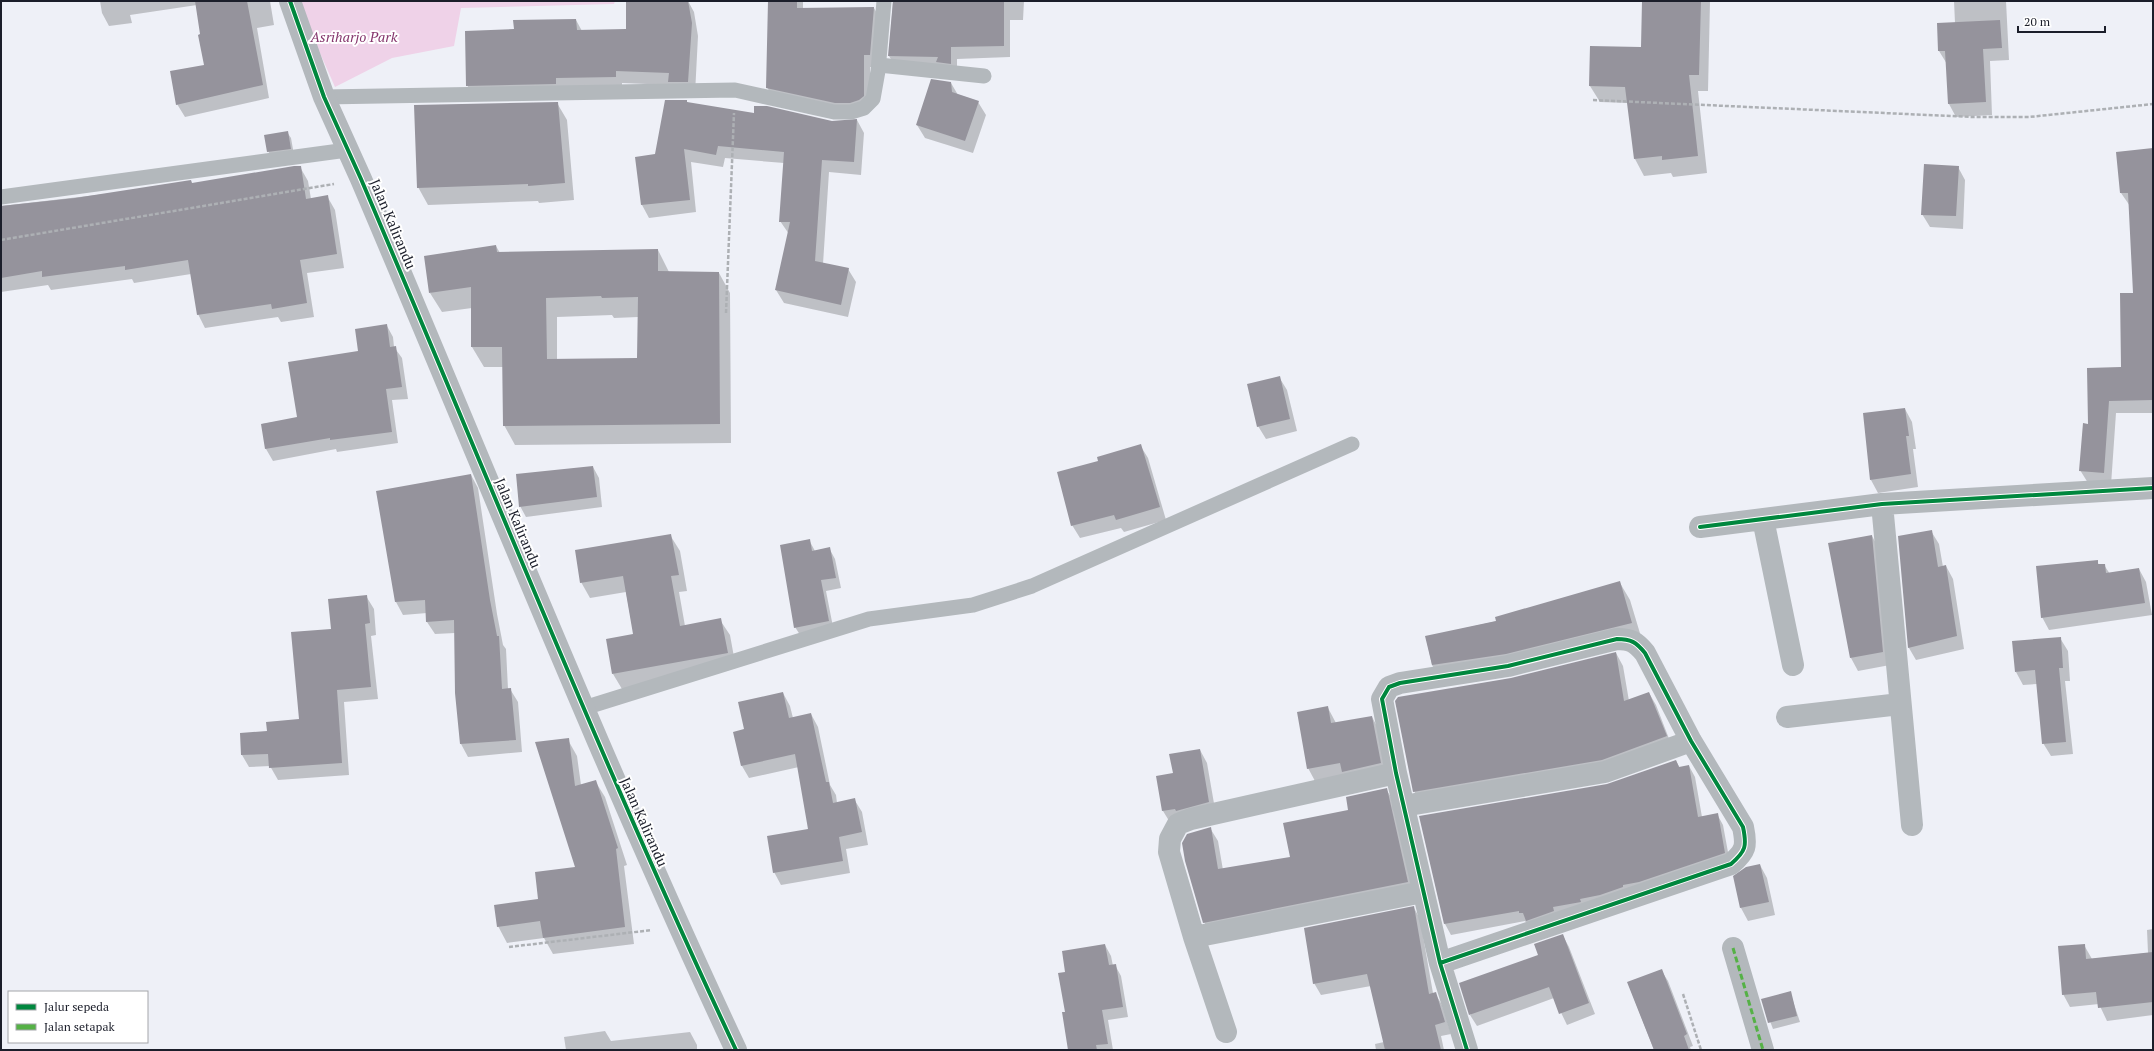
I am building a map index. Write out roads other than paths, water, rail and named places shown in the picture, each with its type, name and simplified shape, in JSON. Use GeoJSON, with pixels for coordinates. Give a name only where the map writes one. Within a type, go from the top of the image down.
{"type":"FeatureCollection","features":[{"type":"Feature","properties":{"kind":"street","name":"Jalan Kalirandu"},"geometry":{"type":"LineString","coordinates":[[290,1],[324,97],[362,179],[584,708],[678,926],[736,1050]]}},
{"type":"Feature","properties":{"kind":"street"},"geometry":{"type":"LineString","coordinates":[[1700,527],[1882,504],[2153,488]]}},
{"type":"Feature","properties":{"kind":"street"},"geometry":{"type":"LineString","coordinates":[[1882,504],[1912,825]]}},
{"type":"Feature","properties":{"kind":"street"},"geometry":{"type":"LineString","coordinates":[[1763,519],[1793,665]]}},
{"type":"Feature","properties":{"kind":"street"},"geometry":{"type":"LineString","coordinates":[[1440,963],[1731,864],[1741,855],[1746,842],[1743,827],[1692,742],[1645,653],[1638,644],[1629,639],[1617,639],[1508,666],[1400,683],[1389,687],[1382,699],[1403,806],[1440,963],[1467,1050]]}},
{"type":"Feature","properties":{"kind":"street"},"geometry":{"type":"LineString","coordinates":[[1787,717],[1900,704]]}},
{"type":"Feature","properties":{"kind":"street"},"geometry":{"type":"LineString","coordinates":[[1403,806],[1605,772],[1692,742]]}},
{"type":"Feature","properties":{"kind":"street"},"geometry":{"type":"LineString","coordinates":[[1226,1032],[1194,938],[1169,852],[1170,839],[1178,824],[1191,819],[1396,773]]}},
{"type":"Feature","properties":{"kind":"street"},"geometry":{"type":"LineString","coordinates":[[1194,938],[1423,892]]}},
{"type":"Feature","properties":{"kind":"street"},"geometry":{"type":"LineString","coordinates":[[1733,948],[1763,1050]]}},
{"type":"Feature","properties":{"kind":"lane"},"geometry":{"type":"LineString","coordinates":[[324,97],[735,90],[834,112],[851,112],[864,108],[873,100],[879,65],[884,1]]}},
{"type":"Feature","properties":{"kind":"lane"},"geometry":{"type":"LineString","coordinates":[[879,65],[984,76]]}},
{"type":"Feature","properties":{"kind":"lane"},"geometry":{"type":"LineString","coordinates":[[1,197],[348,150]]}},
{"type":"Feature","properties":{"kind":"lane"},"geometry":{"type":"LineString","coordinates":[[584,708],[869,619],[973,605],[1032,586],[1352,444]]}},
{"type":"Feature","properties":{"kind":"park label","name":"Asriharjo Park"},"geometry":{"type":"Point","coordinates":[354,37]}}]}
